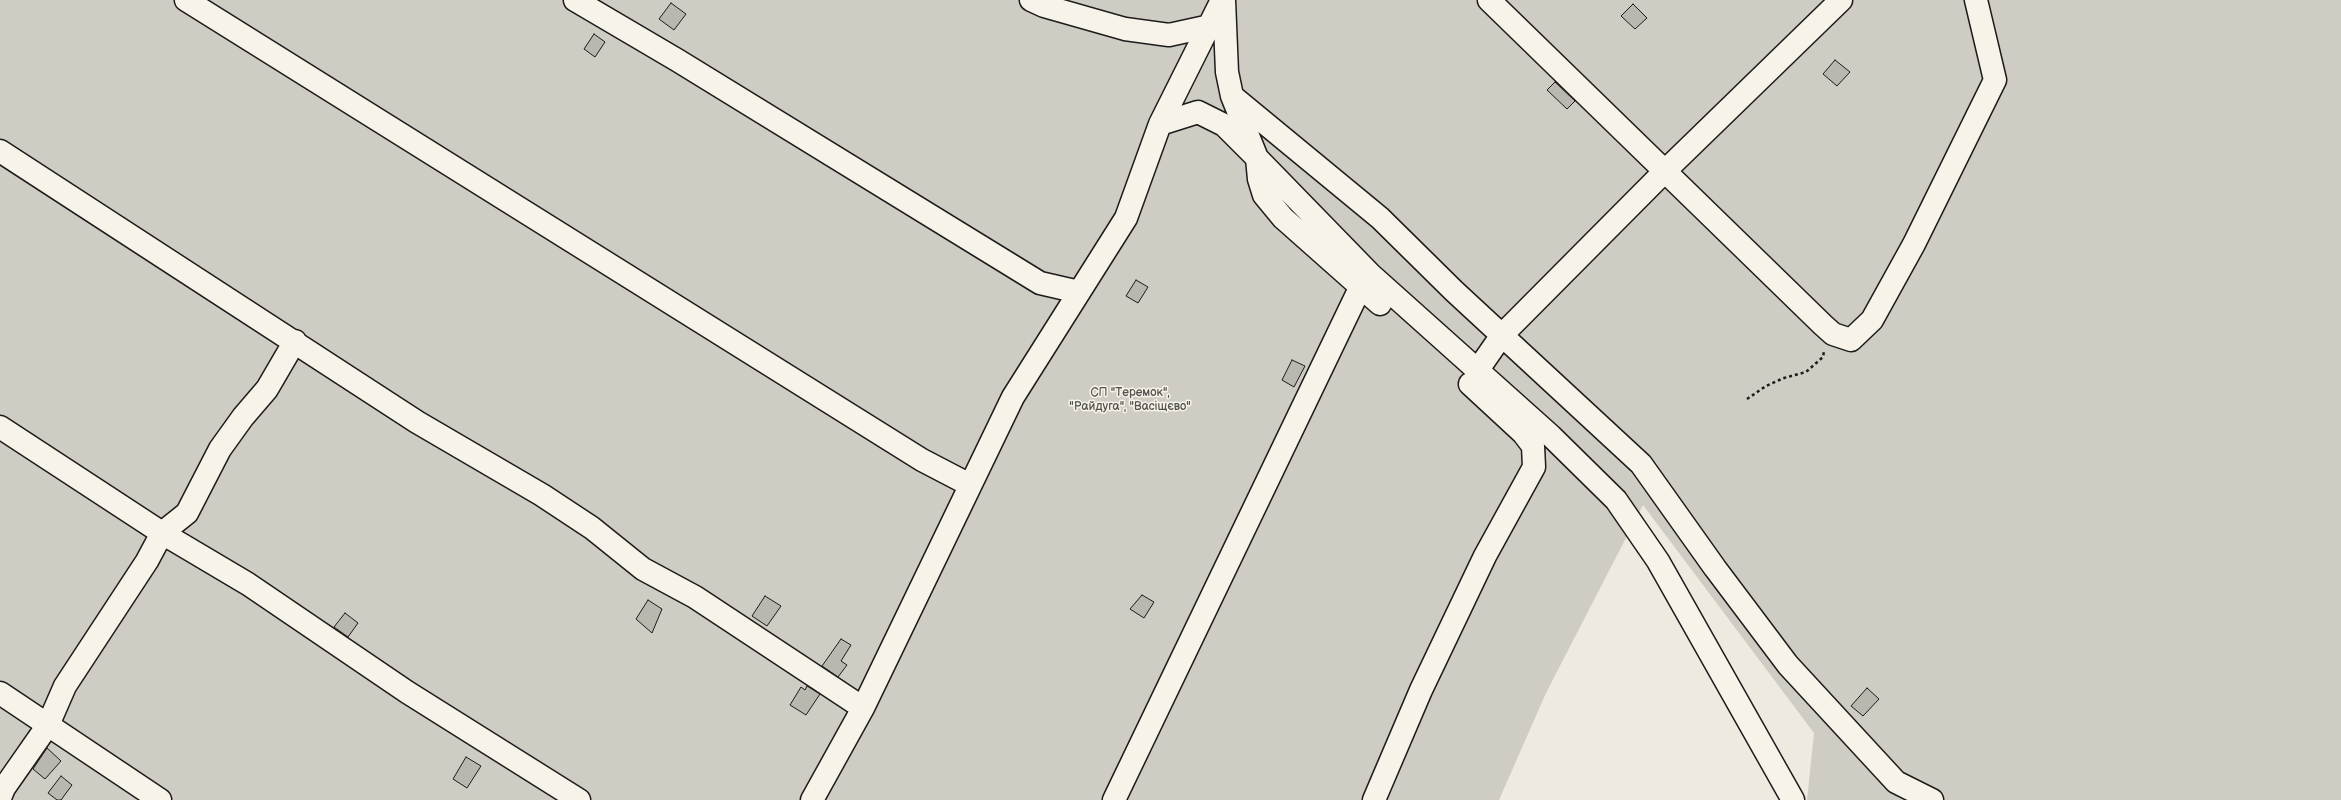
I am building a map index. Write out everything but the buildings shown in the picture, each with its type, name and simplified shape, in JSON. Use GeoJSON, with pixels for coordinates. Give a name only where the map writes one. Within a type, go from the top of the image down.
{"type":"FeatureCollection","features":[{"type":"Feature","properties":{"kind":"street"},"geometry":{"type":"LineString","coordinates":[[186,0],[922,460],[970,484]]}},
{"type":"Feature","properties":{"kind":"street"},"geometry":{"type":"LineString","coordinates":[[575,0],[690,68],[1040,283],[1079,292]]}},
{"type":"Feature","properties":{"kind":"street"},"geometry":{"type":"LineString","coordinates":[[1031,0],[1044,6],[1125,28],[1169,34],[1210,26]]}},
{"type":"Feature","properties":{"kind":"street"},"geometry":{"type":"LineString","coordinates":[[812,800],[863,708],[1013,397],[1126,218],[1160,124],[1223,0]]}},
{"type":"Feature","properties":{"kind":"street"},"geometry":{"type":"LineString","coordinates":[[1223,0],[1227,72],[1232,96],[1239,119],[1257,158],[1258,179],[1264,195],[1283,218],[1361,286],[1523,433],[1533,446],[1534,467],[1462,606],[1421,690],[1374,800]]}},
{"type":"Feature","properties":{"kind":"street"},"geometry":{"type":"LineString","coordinates":[[1489,0],[1823,325],[1833,334],[1851,340],[1872,320],[1914,244],[1995,80],[1976,0]]}},
{"type":"Feature","properties":{"kind":"street"},"geometry":{"type":"LineString","coordinates":[[1477,371],[1502,335],[1665,171],[1841,0]]}},
{"type":"Feature","properties":{"kind":"street"},"geometry":{"type":"LineString","coordinates":[[1232,96],[1380,218],[1502,335],[1641,464],[1715,568],[1788,665],[1896,782],[1932,800]]}},
{"type":"Feature","properties":{"kind":"street"},"geometry":{"type":"LineString","coordinates":[[1160,124],[1198,112],[1224,124],[1370,274],[1551,436],[1616,500],[1658,561],[1792,800]]}},
{"type":"Feature","properties":{"kind":"street"},"geometry":{"type":"LineString","coordinates":[[0,151],[295,341],[417,422],[542,495],[592,528],[643,569],[695,597],[863,708]]}},
{"type":"Feature","properties":{"kind":"street"},"geometry":{"type":"LineString","coordinates":[[1114,800],[1361,286]]}},
{"type":"Feature","properties":{"kind":"street"},"geometry":{"type":"LineString","coordinates":[[0,798],[4,788],[48,725],[65,686],[147,561],[162,533],[187,513],[220,449],[243,416],[267,389],[295,341]]}},
{"type":"Feature","properties":{"kind":"street"},"geometry":{"type":"LineString","coordinates":[[0,427],[162,533],[248,584],[407,692],[579,800]]}},
{"type":"Feature","properties":{"kind":"street"},"geometry":{"type":"LineString","coordinates":[[0,693],[160,800]]}},
{"type":"Feature","properties":{"kind":"path"},"geometry":{"type":"LineString","coordinates":[[1747,400],[1766,386],[1784,378],[1806,372],[1823,357],[1826,341],[1823,325]]}},
{"type":"Feature","properties":{"kind":"green space","name":"СП \"Теремок\", \"Райдуга\", \"Васіщєво\""},"geometry":{"type":"Polygon","coordinates":[[[0,0],[2341,0],[2341,800],[1807,800],[1814,733],[1643,505],[1546,693],[1499,800],[0,800],[0,0]]]}}]}
